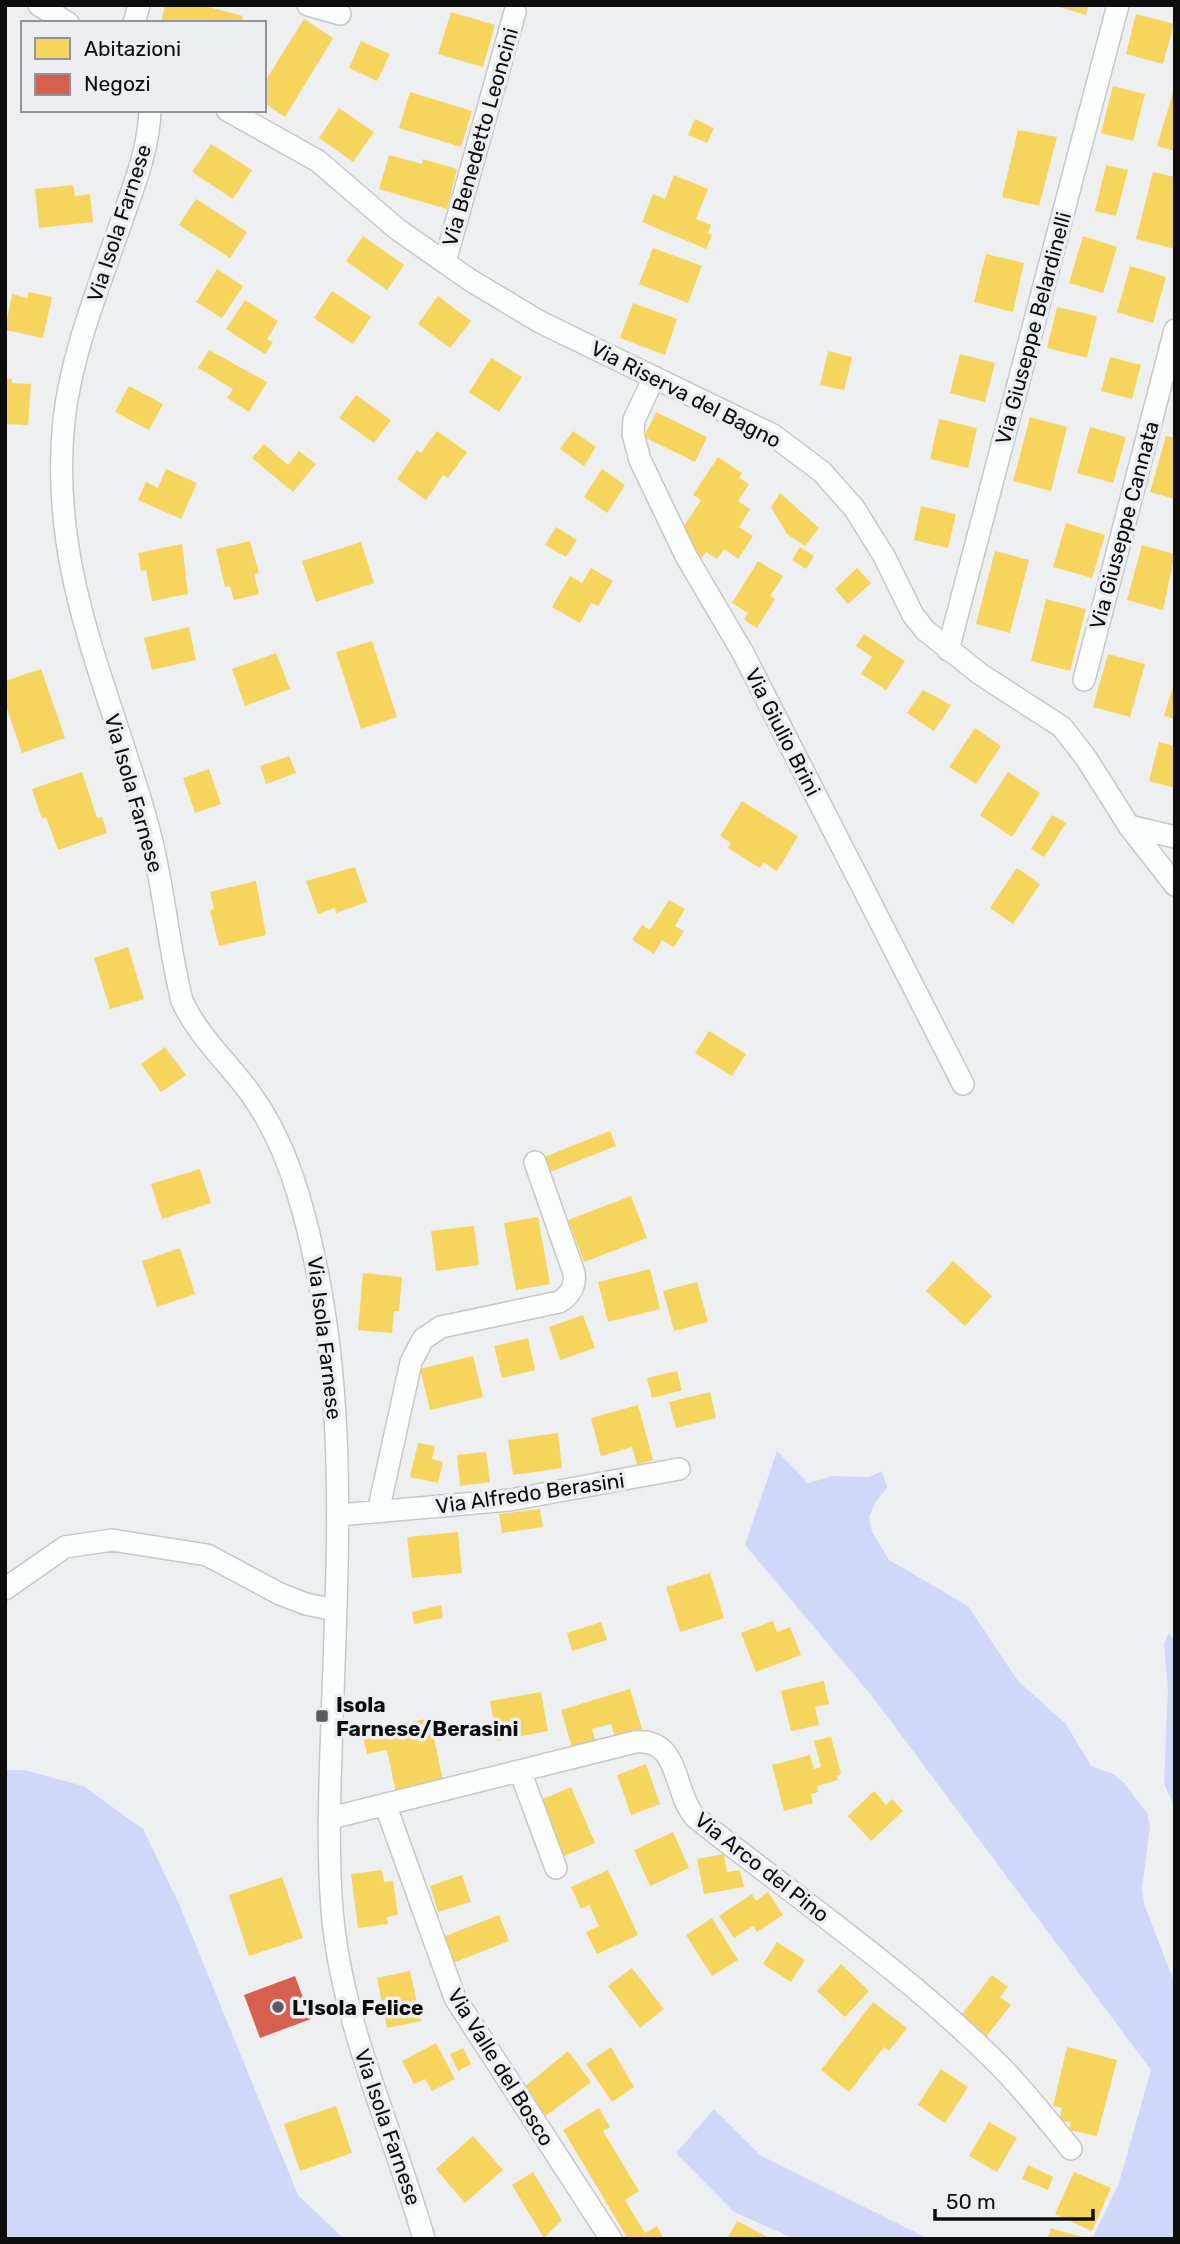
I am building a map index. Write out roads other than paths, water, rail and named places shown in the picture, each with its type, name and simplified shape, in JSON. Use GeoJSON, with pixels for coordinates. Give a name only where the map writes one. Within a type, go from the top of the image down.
{"type":"FeatureCollection","features":[{"type":"Feature","properties":{"kind":"street"},"geometry":{"type":"LineString","coordinates":[[39,5],[65,21]]}},
{"type":"Feature","properties":{"kind":"street"},"geometry":{"type":"LineString","coordinates":[[308,5],[340,14]]}},
{"type":"Feature","properties":{"kind":"street","name":"Via Giuseppe Belardinelli"},"geometry":{"type":"LineString","coordinates":[[948,650],[1118,5]]}},
{"type":"Feature","properties":{"kind":"street","name":"Via Benedetto Leoncini"},"geometry":{"type":"LineString","coordinates":[[445,262],[515,12]]}},
{"type":"Feature","properties":{"kind":"street","name":"Via Isola Farnese"},"geometry":{"type":"LineString","coordinates":[[150,112],[147,138],[135,184],[90,311],[71,378],[62,449],[65,535],[81,618],[151,838],[182,1001],[191,1018],[263,1112],[290,1169],[317,1265],[328,1334],[337,1440],[339,1515],[331,1905],[340,1975],[357,2038],[424,2239]]}},
{"type":"Feature","properties":{"kind":"street","name":"Via Riserva del Bagno"},"geometry":{"type":"LineString","coordinates":[[231,112],[318,161],[397,229],[540,322],[773,435],[822,472],[870,531],[913,615],[948,650],[1062,727],[1086,758],[1129,826],[1175,885]]}},
{"type":"Feature","properties":{"kind":"street","name":"Via Giuseppe Cannata"},"geometry":{"type":"LineString","coordinates":[[1084,680],[1175,330]]}},
{"type":"Feature","properties":{"kind":"street","name":"Via Giulio Brini"},"geometry":{"type":"LineString","coordinates":[[654,377],[634,420],[633,434],[640,460],[686,556],[743,653],[963,1084]]}},
{"type":"Feature","properties":{"kind":"street"},"geometry":{"type":"LineString","coordinates":[[1129,826],[1175,837]]}},
{"type":"Feature","properties":{"kind":"street"},"geometry":{"type":"LineString","coordinates":[[378,1512],[411,1363],[422,1339],[441,1327],[559,1301],[569,1294],[574,1284],[574,1273],[535,1162]]}},
{"type":"Feature","properties":{"kind":"street","name":"Via Alfredo Berasini"},"geometry":{"type":"LineString","coordinates":[[339,1515],[510,1500],[679,1469]]}},
{"type":"Feature","properties":{"kind":"street"},"geometry":{"type":"LineString","coordinates":[[5,1589],[65,1547],[82,1542],[112,1540],[207,1555],[280,1594],[306,1604],[335,1609]]}},
{"type":"Feature","properties":{"kind":"street","name":"Via Arco del Pino"},"geometry":{"type":"LineString","coordinates":[[331,1818],[635,1742],[660,1746],[668,1754],[684,1802],[695,1817],[818,1911],[976,2043],[1022,2089],[1071,2149]]}},
{"type":"Feature","properties":{"kind":"street"},"geometry":{"type":"LineString","coordinates":[[520,1771],[556,1868]]}},
{"type":"Feature","properties":{"kind":"street","name":"Via Valle del Bosco"},"geometry":{"type":"LineString","coordinates":[[385,1804],[455,1997],[611,2239]]}},
{"type":"Feature","properties":{"kind":"place","name":"Isola Farnese/Berasini"},"geometry":{"type":"Point","coordinates":[322,1716]}},
{"type":"Feature","properties":{"kind":"place","name":"L'Isola Felice"},"geometry":{"type":"Point","coordinates":[278,2007]}}]}
